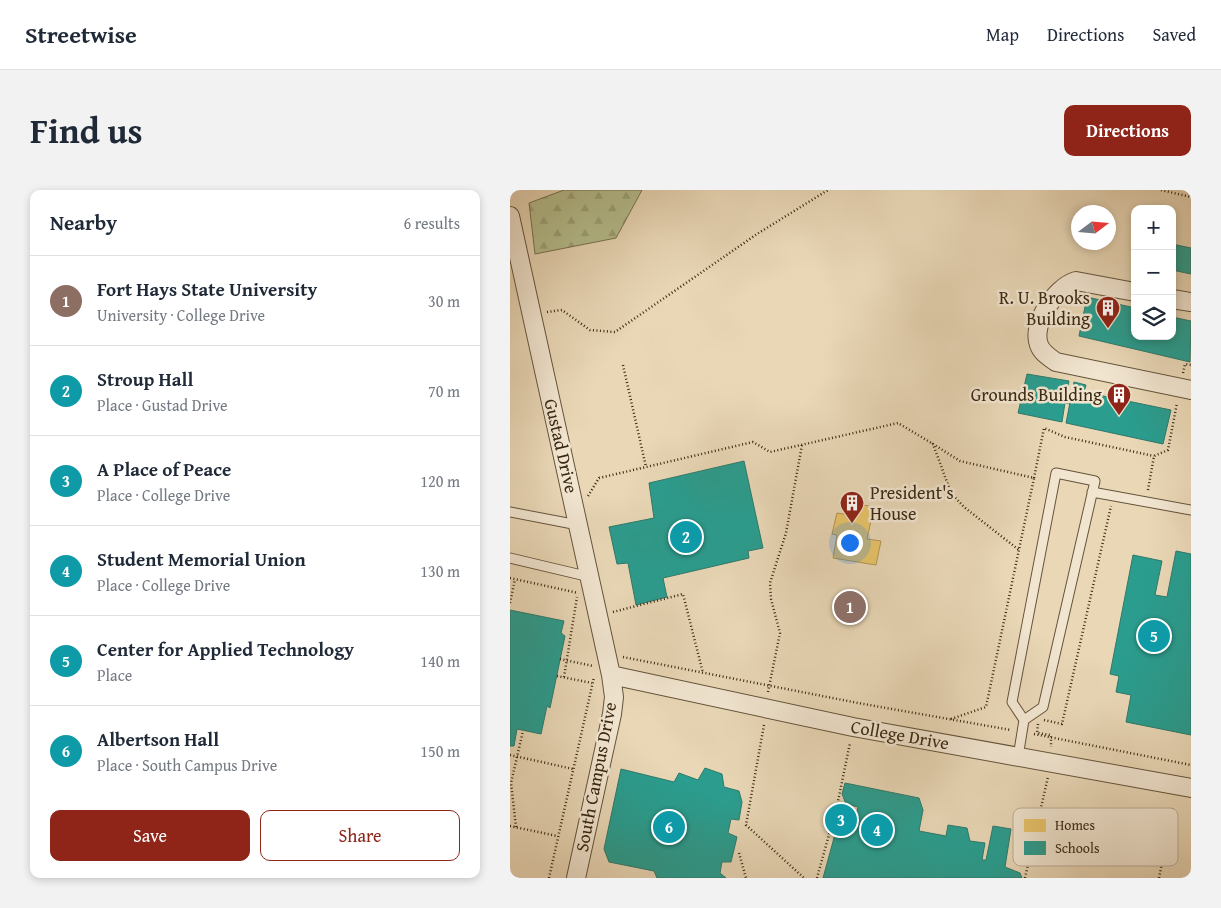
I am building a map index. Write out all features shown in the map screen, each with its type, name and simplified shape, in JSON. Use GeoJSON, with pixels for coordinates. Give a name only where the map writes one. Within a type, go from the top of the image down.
{"type":"FeatureCollection","features":[{"type":"Feature","properties":{"kind":"street","name":"Gustad Drive"},"geometry":{"type":"LineString","coordinates":[[510,216],[518,296],[532,315],[606,653],[603,675]]}},
{"type":"Feature","properties":{"kind":"street"},"geometry":{"type":"LineString","coordinates":[[1131,291],[1076,281],[1070,283],[1058,294],[1037,327],[1039,344],[1044,354],[1056,362],[1186,389]]}},
{"type":"Feature","properties":{"kind":"street"},"geometry":{"type":"LineString","coordinates":[[1176,300],[1191,302]]}},
{"type":"Feature","properties":{"kind":"street","name":"College Drive"},"geometry":{"type":"LineString","coordinates":[[603,675],[853,727],[1191,788]]}},
{"type":"Feature","properties":{"kind":"street","name":"South Campus Drive"},"geometry":{"type":"LineString","coordinates":[[576,878],[612,714],[614,697],[603,675]]}},
{"type":"Feature","properties":{"kind":"lane"},"geometry":{"type":"LineString","coordinates":[[1018,757],[1024,720],[1012,702],[1056,473],[1095,481],[1043,707],[1024,720]]}},
{"type":"Feature","properties":{"kind":"lane"},"geometry":{"type":"LineString","coordinates":[[1092,492],[1191,510]]}},
{"type":"Feature","properties":{"kind":"lane"},"geometry":{"type":"LineString","coordinates":[[510,512],[578,525]]}},
{"type":"Feature","properties":{"kind":"lane"},"geometry":{"type":"LineString","coordinates":[[510,558],[590,577]]}},
{"type":"Feature","properties":{"kind":"path"},"geometry":{"type":"LineString","coordinates":[[532,315],[562,310],[590,330],[615,332],[757,234],[828,190]]}},
{"type":"Feature","properties":{"kind":"path"},"geometry":{"type":"LineString","coordinates":[[1161,190],[1191,197]]}},
{"type":"Feature","properties":{"kind":"path"},"geometry":{"type":"LineString","coordinates":[[950,719],[986,707],[1044,428],[1065,437],[1154,456],[1168,450],[1186,389],[1185,364],[1191,365]]}},
{"type":"Feature","properties":{"kind":"path"},"geometry":{"type":"LineString","coordinates":[[623,365],[646,467]]}},
{"type":"Feature","properties":{"kind":"path"},"geometry":{"type":"LineString","coordinates":[[586,498],[599,478],[753,442],[770,452],[898,423],[960,461],[1034,478]]}},
{"type":"Feature","properties":{"kind":"path"},"geometry":{"type":"LineString","coordinates":[[933,444],[951,493],[964,507],[1019,550]]}},
{"type":"Feature","properties":{"kind":"path"},"geometry":{"type":"LineString","coordinates":[[802,445],[786,534],[770,583],[771,599],[780,633],[768,685],[767,708],[746,825],[804,878]]}},
{"type":"Feature","properties":{"kind":"path"},"geometry":{"type":"LineString","coordinates":[[1145,502],[1154,456]]}},
{"type":"Feature","properties":{"kind":"path"},"geometry":{"type":"LineString","coordinates":[[1041,808],[1051,763],[1051,735],[1037,733],[1039,719],[1062,724],[1110,506],[1118,503]]}},
{"type":"Feature","properties":{"kind":"path"},"geometry":{"type":"LineString","coordinates":[[510,578],[584,594]]}},
{"type":"Feature","properties":{"kind":"path"},"geometry":{"type":"LineString","coordinates":[[510,603],[515,579]]}},
{"type":"Feature","properties":{"kind":"path"},"geometry":{"type":"LineString","coordinates":[[564,677],[577,593]]}},
{"type":"Feature","properties":{"kind":"path"},"geometry":{"type":"LineString","coordinates":[[614,612],[683,594],[703,673]]}},
{"type":"Feature","properties":{"kind":"path"},"geometry":{"type":"LineString","coordinates":[[560,659],[596,667],[597,652],[606,653],[703,673],[1191,764]]}},
{"type":"Feature","properties":{"kind":"path"},"geometry":{"type":"LineString","coordinates":[[548,878],[593,684],[603,675]]}},
{"type":"Feature","properties":{"kind":"path"},"geometry":{"type":"LineString","coordinates":[[557,676],[593,684]]}},
{"type":"Feature","properties":{"kind":"path"},"geometry":{"type":"LineString","coordinates":[[817,878],[838,806],[853,727]]}},
{"type":"Feature","properties":{"kind":"path"},"geometry":{"type":"LineString","coordinates":[[516,827],[511,783],[515,756],[522,730]]}},
{"type":"Feature","properties":{"kind":"path"},"geometry":{"type":"LineString","coordinates":[[510,755],[573,769]]}},
{"type":"Feature","properties":{"kind":"path"},"geometry":{"type":"LineString","coordinates":[[510,826],[558,836]]}},
{"type":"Feature","properties":{"kind":"path"},"geometry":{"type":"LineString","coordinates":[[740,853],[746,878]]}},
{"type":"Feature","properties":{"kind":"green space"},"geometry":{"type":"Polygon","coordinates":[[[564,190],[642,190],[616,238],[535,254],[529,203],[564,190]]]}},
{"type":"Feature","properties":{"kind":"building: Homes","name":"President's House"},"geometry":{"type":"Polygon","coordinates":[[[853,503],[874,507],[867,539],[881,541],[876,565],[833,558],[837,535],[832,534],[837,513],[850,515],[853,503]]]}},
{"type":"Feature","properties":{"kind":"building: Schools"},"geometry":{"type":"Polygon","coordinates":[[[1176,245],[1191,248],[1191,274],[1176,271],[1176,245]]]}},
{"type":"Feature","properties":{"kind":"building: Schools","name":"R. U. Brooks Building"},"geometry":{"type":"Polygon","coordinates":[[[1087,297],[1131,307],[1131,340],[1176,340],[1176,318],[1191,321],[1190,362],[1079,336],[1087,297]]]}},
{"type":"Feature","properties":{"kind":"building: Schools"},"geometry":{"type":"Polygon","coordinates":[[[1027,374],[1069,381],[1067,392],[1072,392],[1070,404],[1065,403],[1062,422],[1018,413],[1027,374]]]}},
{"type":"Feature","properties":{"kind":"building: Schools","name":"Grounds Building"},"geometry":{"type":"Polygon","coordinates":[[[1074,382],[1086,385],[1084,392],[1171,410],[1163,444],[1066,423],[1074,382]]]}},
{"type":"Feature","properties":{"kind":"building: Schools"},"geometry":{"type":"Polygon","coordinates":[[[744,461],[763,548],[748,551],[749,558],[663,578],[667,597],[636,605],[628,563],[617,564],[609,527],[654,518],[649,483],[744,461]]]}},
{"type":"Feature","properties":{"kind":"building: Schools"},"geometry":{"type":"Polygon","coordinates":[[[1176,551],[1191,554],[1191,735],[1126,722],[1131,695],[1116,692],[1119,676],[1110,674],[1133,555],[1162,561],[1155,595],[1167,597],[1176,551]]]}},
{"type":"Feature","properties":{"kind":"building: Schools"},"geometry":{"type":"Polygon","coordinates":[[[510,610],[564,621],[561,633],[565,636],[550,708],[547,706],[541,734],[517,729],[514,746],[510,746],[510,610]]]}},
{"type":"Feature","properties":{"kind":"building: Schools"},"geometry":{"type":"Polygon","coordinates":[[[705,768],[722,774],[724,787],[739,791],[742,802],[739,820],[731,819],[728,833],[737,837],[731,862],[722,862],[720,873],[726,878],[657,878],[654,871],[609,862],[604,849],[621,769],[674,782],[679,773],[698,780],[705,768]]]}},
{"type":"Feature","properties":{"kind":"building: Schools"},"geometry":{"type":"Polygon","coordinates":[[[845,783],[919,798],[923,810],[919,831],[946,836],[948,825],[967,828],[970,841],[985,843],[982,860],[986,860],[993,826],[1011,829],[1005,867],[1020,873],[1022,878],[823,878],[837,827],[852,830],[858,807],[846,804],[842,794],[845,783]]]}},
{"type":"Feature","properties":{"kind":"place","name":"R. U. Brooks Building"},"geometry":{"type":"Point","coordinates":[1108,329]}},
{"type":"Feature","properties":{"kind":"place","name":"Grounds Building"},"geometry":{"type":"Point","coordinates":[1119,416]}},
{"type":"Feature","properties":{"kind":"place","name":"President's House"},"geometry":{"type":"Point","coordinates":[852,524]}},
{"type":"Feature","properties":{"kind":"place","name":"Stroup Hall"},"geometry":{"type":"Point","coordinates":[686,537]}},
{"type":"Feature","properties":{"kind":"place","name":"Fort Hays State University"},"geometry":{"type":"Point","coordinates":[850,607]}},
{"type":"Feature","properties":{"kind":"place","name":"Center for Applied Technology"},"geometry":{"type":"Point","coordinates":[1154,636]}},
{"type":"Feature","properties":{"kind":"place","name":"A Place of Peace"},"geometry":{"type":"Point","coordinates":[841,820]}},
{"type":"Feature","properties":{"kind":"place","name":"Albertson Hall"},"geometry":{"type":"Point","coordinates":[669,827]}},
{"type":"Feature","properties":{"kind":"place","name":"Student Memorial Union"},"geometry":{"type":"Point","coordinates":[877,830]}}]}
